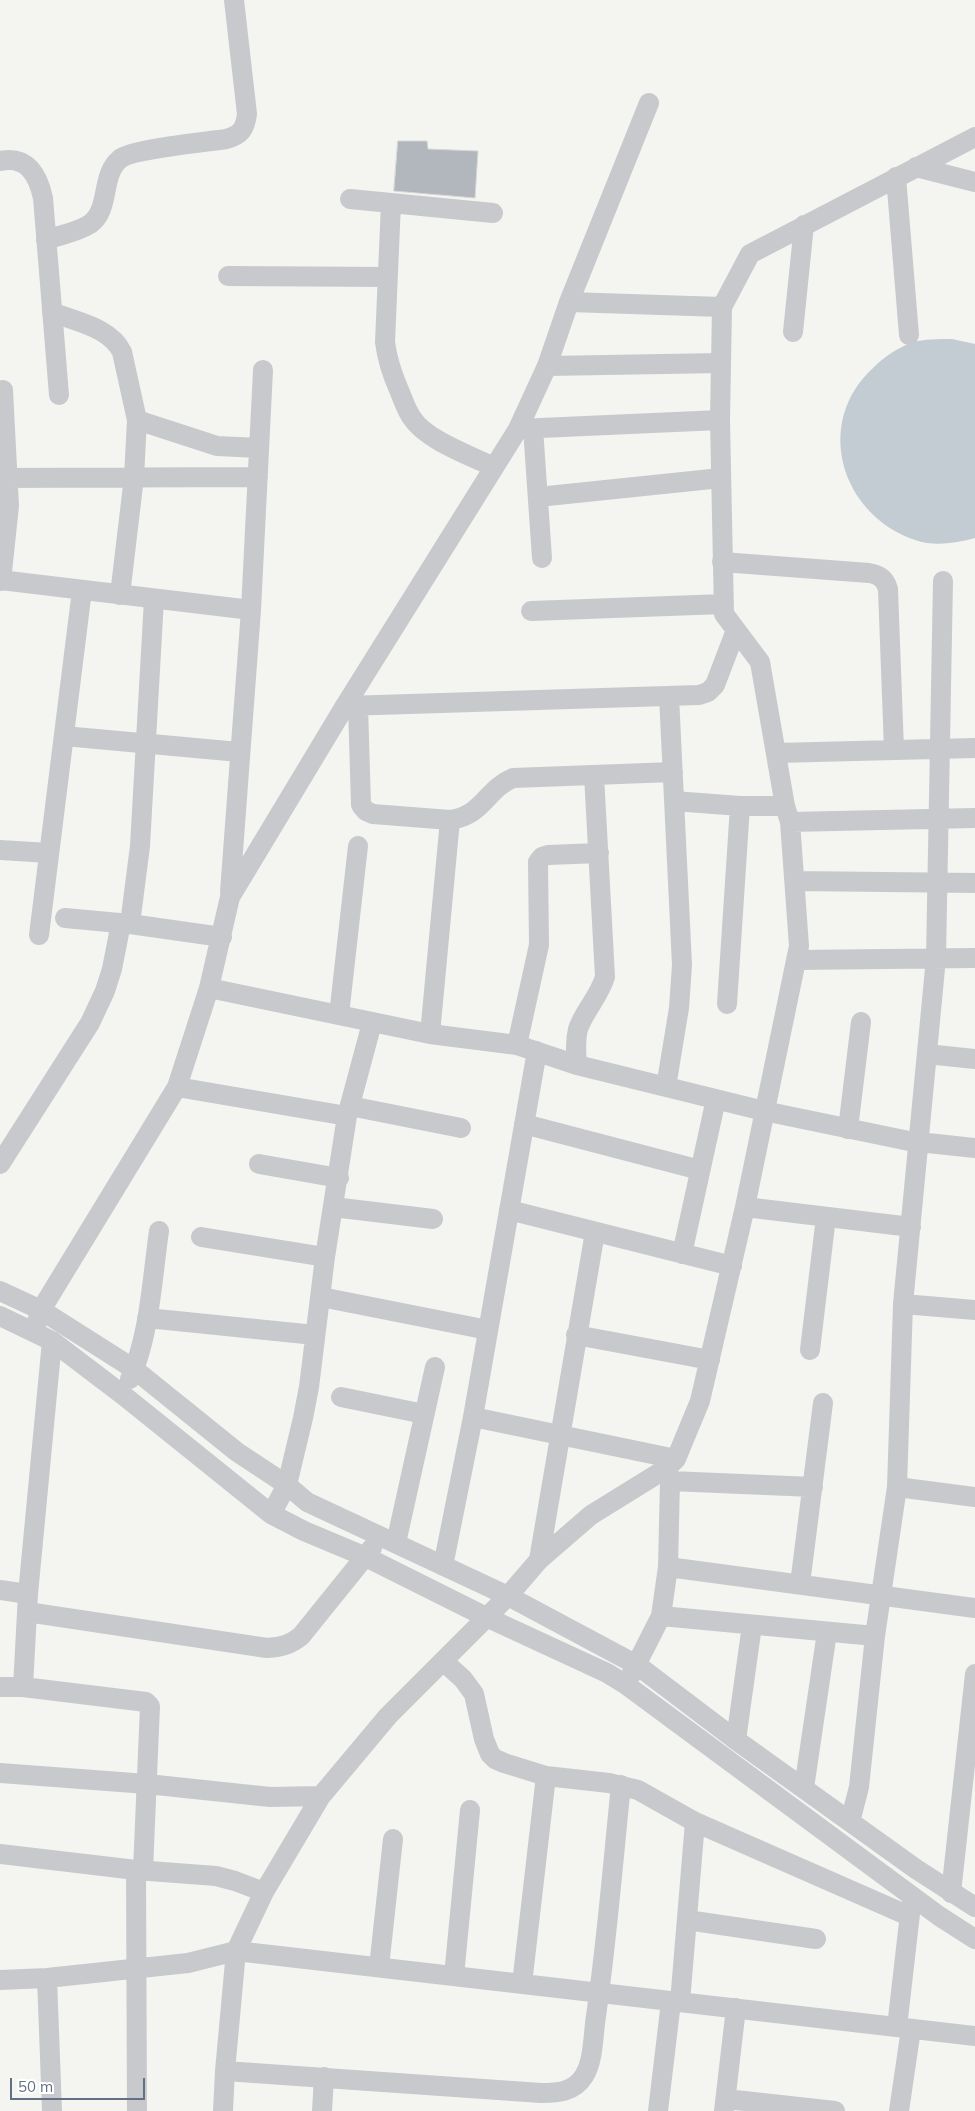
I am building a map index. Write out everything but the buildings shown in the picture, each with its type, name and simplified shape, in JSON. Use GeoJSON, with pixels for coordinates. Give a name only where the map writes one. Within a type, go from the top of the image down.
{"type":"FeatureCollection","features":[{"type":"Feature","properties":{"kind":"street"},"geometry":{"type":"LineString","coordinates":[[46,240],[84,227],[98,217],[109,174],[120,158],[135,153],[226,139],[242,132],[247,114],[234,0]]}},
{"type":"Feature","properties":{"kind":"street"},"geometry":{"type":"LineString","coordinates":[[230,897],[351,706],[494,467],[526,428],[569,302],[649,102]]}},
{"type":"Feature","properties":{"kind":"street"},"geometry":{"type":"LineString","coordinates":[[625,1684],[637,1665],[661,1616],[668,1567],[671,1469],[700,1401],[745,1207],[799,946],[788,814],[760,662],[724,614],[720,420],[722,307],[750,254],[975,136]]}},
{"type":"Feature","properties":{"kind":"street"},"geometry":{"type":"LineString","coordinates":[[0,161],[11,159],[20,161],[34,173],[40,184],[43,198],[59,395]]}},
{"type":"Feature","properties":{"kind":"street"},"geometry":{"type":"LineString","coordinates":[[916,167],[975,182]]}},
{"type":"Feature","properties":{"kind":"street"},"geometry":{"type":"LineString","coordinates":[[896,177],[909,335]]}},
{"type":"Feature","properties":{"kind":"street"},"geometry":{"type":"LineString","coordinates":[[350,199],[493,213]]}},
{"type":"Feature","properties":{"kind":"street"},"geometry":{"type":"LineString","coordinates":[[391,203],[386,356],[391,372],[412,418],[421,428],[434,437],[494,467]]}},
{"type":"Feature","properties":{"kind":"street"},"geometry":{"type":"LineString","coordinates":[[793,332],[804,225]]}},
{"type":"Feature","properties":{"kind":"street"},"geometry":{"type":"LineString","coordinates":[[228,276],[388,278]]}},
{"type":"Feature","properties":{"kind":"street"},"geometry":{"type":"LineString","coordinates":[[569,302],[722,307]]}},
{"type":"Feature","properties":{"kind":"street"},"geometry":{"type":"LineString","coordinates":[[52,312],[109,334],[117,342],[122,352],[137,420],[134,477],[120,595]]}},
{"type":"Feature","properties":{"kind":"street"},"geometry":{"type":"LineString","coordinates":[[547,366],[721,363]]}},
{"type":"Feature","properties":{"kind":"street"},"geometry":{"type":"LineString","coordinates":[[34,1331],[41,1310],[177,1087],[209,988],[222,937],[230,897],[239,752],[251,610],[264,370]]}},
{"type":"Feature","properties":{"kind":"street"},"geometry":{"type":"LineString","coordinates":[[2,390],[4,478],[8,524],[0,581],[251,610]]}},
{"type":"Feature","properties":{"kind":"street"},"geometry":{"type":"LineString","coordinates":[[137,420],[217,446],[259,448]]}},
{"type":"Feature","properties":{"kind":"street"},"geometry":{"type":"LineString","coordinates":[[526,428],[720,420]]}},
{"type":"Feature","properties":{"kind":"street"},"geometry":{"type":"LineString","coordinates":[[526,428],[538,497],[542,558]]}},
{"type":"Feature","properties":{"kind":"street"},"geometry":{"type":"LineString","coordinates":[[4,478],[258,477]]}},
{"type":"Feature","properties":{"kind":"street"},"geometry":{"type":"LineString","coordinates":[[538,497],[721,478]]}},
{"type":"Feature","properties":{"kind":"street"},"geometry":{"type":"LineString","coordinates":[[722,562],[869,572],[879,575],[886,582],[888,589],[894,750]]}},
{"type":"Feature","properties":{"kind":"street"},"geometry":{"type":"LineString","coordinates":[[850,1822],[858,1787],[875,1636],[897,1487],[903,1304],[936,958],[940,819],[942,581]]}},
{"type":"Feature","properties":{"kind":"street"},"geometry":{"type":"LineString","coordinates":[[39,935],[82,590]]}},
{"type":"Feature","properties":{"kind":"street"},"geometry":{"type":"LineString","coordinates":[[0,1164],[90,1023],[105,991],[126,924],[140,846],[154,599]]}},
{"type":"Feature","properties":{"kind":"street"},"geometry":{"type":"LineString","coordinates":[[531,611],[724,604]]}},
{"type":"Feature","properties":{"kind":"street"},"geometry":{"type":"LineString","coordinates":[[351,706],[700,695],[708,692],[715,686],[736,630]]}},
{"type":"Feature","properties":{"kind":"street"},"geometry":{"type":"LineString","coordinates":[[666,1087],[679,1008],[682,965],[669,696]]}},
{"type":"Feature","properties":{"kind":"street"},"geometry":{"type":"LineString","coordinates":[[351,706],[362,805],[366,811],[373,814],[450,820],[469,815],[504,782],[513,778],[673,772]]}},
{"type":"Feature","properties":{"kind":"street"},"geometry":{"type":"LineString","coordinates":[[64,736],[239,752]]}},
{"type":"Feature","properties":{"kind":"street"},"geometry":{"type":"LineString","coordinates":[[776,752],[975,748]]}},
{"type":"Feature","properties":{"kind":"street"},"geometry":{"type":"LineString","coordinates":[[577,1064],[576,1042],[581,1021],[601,991],[605,977],[594,775]]}},
{"type":"Feature","properties":{"kind":"street"},"geometry":{"type":"LineString","coordinates":[[674,801],[740,806],[788,814],[940,819],[975,818]]}},
{"type":"Feature","properties":{"kind":"street"},"geometry":{"type":"LineString","coordinates":[[727,1004],[740,806]]}},
{"type":"Feature","properties":{"kind":"street"},"geometry":{"type":"LineString","coordinates":[[430,1034],[450,820]]}},
{"type":"Feature","properties":{"kind":"street"},"geometry":{"type":"LineString","coordinates":[[338,1015],[358,846]]}},
{"type":"Feature","properties":{"kind":"street"},"geometry":{"type":"LineString","coordinates":[[0,850],[49,853]]}},
{"type":"Feature","properties":{"kind":"street"},"geometry":{"type":"LineString","coordinates":[[517,1045],[539,945],[538,862],[542,857],[548,855],[599,853]]}},
{"type":"Feature","properties":{"kind":"street"},"geometry":{"type":"LineString","coordinates":[[795,881],[975,883]]}},
{"type":"Feature","properties":{"kind":"street"},"geometry":{"type":"LineString","coordinates":[[65,918],[222,937]]}},
{"type":"Feature","properties":{"kind":"street"},"geometry":{"type":"LineString","coordinates":[[796,960],[975,958]]}},
{"type":"Feature","properties":{"kind":"street"},"geometry":{"type":"LineString","coordinates":[[209,988],[430,1034],[517,1045],[577,1064],[666,1087],[848,1129],[919,1142],[975,1148]]}},
{"type":"Feature","properties":{"kind":"street"},"geometry":{"type":"LineString","coordinates":[[848,1129],[861,1022]]}},
{"type":"Feature","properties":{"kind":"street"},"geometry":{"type":"LineString","coordinates":[[271,1514],[287,1485],[309,1387],[325,1257],[349,1111],[372,1023]]}},
{"type":"Feature","properties":{"kind":"street"},"geometry":{"type":"LineString","coordinates":[[443,1566],[473,1416],[537,1050]]}},
{"type":"Feature","properties":{"kind":"street"},"geometry":{"type":"LineString","coordinates":[[927,1054],[975,1059]]}},
{"type":"Feature","properties":{"kind":"street"},"geometry":{"type":"LineString","coordinates":[[177,1087],[461,1128]]}},
{"type":"Feature","properties":{"kind":"street"},"geometry":{"type":"LineString","coordinates":[[682,1254],[716,1099]]}},
{"type":"Feature","properties":{"kind":"street"},"geometry":{"type":"LineString","coordinates":[[524,1124],[700,1170]]}},
{"type":"Feature","properties":{"kind":"street"},"geometry":{"type":"LineString","coordinates":[[259,1164],[338,1178]]}},
{"type":"Feature","properties":{"kind":"street"},"geometry":{"type":"LineString","coordinates":[[333,1207],[433,1219]]}},
{"type":"Feature","properties":{"kind":"street"},"geometry":{"type":"LineString","coordinates":[[745,1207],[911,1227]]}},
{"type":"Feature","properties":{"kind":"street"},"geometry":{"type":"LineString","coordinates":[[509,1210],[732,1266]]}},
{"type":"Feature","properties":{"kind":"street"},"geometry":{"type":"LineString","coordinates":[[810,1350],[826,1217]]}},
{"type":"Feature","properties":{"kind":"street"},"geometry":{"type":"LineString","coordinates":[[123,1395],[134,1369],[147,1318],[159,1230]]}},
{"type":"Feature","properties":{"kind":"street"},"geometry":{"type":"LineString","coordinates":[[539,1560],[595,1232]]}},
{"type":"Feature","properties":{"kind":"street"},"geometry":{"type":"LineString","coordinates":[[201,1236],[325,1257]]}},
{"type":"Feature","properties":{"kind":"street"},"geometry":{"type":"LineString","coordinates":[[0,1291],[41,1310],[134,1369],[238,1452],[287,1485],[307,1502],[508,1596],[637,1665],[736,1740],[850,1822],[916,1869],[975,1907]]}},
{"type":"Feature","properties":{"kind":"street"},"geometry":{"type":"LineString","coordinates":[[321,1297],[488,1330]]}},
{"type":"Feature","properties":{"kind":"street"},"geometry":{"type":"LineString","coordinates":[[903,1304],[975,1310]]}},
{"type":"Feature","properties":{"kind":"street"},"geometry":{"type":"LineString","coordinates":[[0,1316],[52,1341],[123,1395],[271,1514],[607,1673],[625,1684],[939,1916],[975,1939]]}},
{"type":"Feature","properties":{"kind":"street"},"geometry":{"type":"LineString","coordinates":[[147,1318],[315,1335]]}},
{"type":"Feature","properties":{"kind":"street"},"geometry":{"type":"LineString","coordinates":[[576,1335],[710,1360]]}},
{"type":"Feature","properties":{"kind":"street"},"geometry":{"type":"LineString","coordinates":[[23,1687],[27,1603],[52,1341]]}},
{"type":"Feature","properties":{"kind":"street"},"geometry":{"type":"LineString","coordinates":[[0,1590],[27,1603],[267,1648],[279,1648],[291,1644],[301,1636],[366,1558],[388,1540],[424,1414],[435,1367]]}},
{"type":"Feature","properties":{"kind":"street"},"geometry":{"type":"LineString","coordinates":[[341,1397],[424,1414]]}},
{"type":"Feature","properties":{"kind":"street"},"geometry":{"type":"LineString","coordinates":[[800,1584],[823,1402]]}},
{"type":"Feature","properties":{"kind":"street"},"geometry":{"type":"LineString","coordinates":[[473,1416],[560,1435],[671,1469],[813,1487]]}},
{"type":"Feature","properties":{"kind":"street"},"geometry":{"type":"LineString","coordinates":[[223,2111],[236,1951],[264,1892],[321,1796],[388,1716],[508,1596],[539,1560],[591,1515],[671,1469]]}},
{"type":"Feature","properties":{"kind":"street"},"geometry":{"type":"LineString","coordinates":[[897,1487],[975,1496]]}},
{"type":"Feature","properties":{"kind":"street"},"geometry":{"type":"LineString","coordinates":[[668,1567],[975,1608]]}},
{"type":"Feature","properties":{"kind":"street"},"geometry":{"type":"LineString","coordinates":[[661,1616],[875,1636]]}},
{"type":"Feature","properties":{"kind":"street"},"geometry":{"type":"LineString","coordinates":[[736,1740],[752,1625]]}},
{"type":"Feature","properties":{"kind":"street"},"geometry":{"type":"LineString","coordinates":[[804,1788],[827,1632]]}},
{"type":"Feature","properties":{"kind":"street"},"geometry":{"type":"LineString","coordinates":[[443,1662],[463,1679],[474,1694],[484,1739],[490,1754],[504,1763],[546,1776],[621,1785],[638,1790],[695,1822],[909,1916]]}},
{"type":"Feature","properties":{"kind":"street"},"geometry":{"type":"LineString","coordinates":[[952,1893],[968,1809],[975,1674]]}},
{"type":"Feature","properties":{"kind":"street"},"geometry":{"type":"LineString","coordinates":[[0,1687],[23,1687],[146,1702],[150,1706],[147,1784],[139,1870],[135,1968],[137,2111]]}},
{"type":"Feature","properties":{"kind":"street"},"geometry":{"type":"LineString","coordinates":[[0,1773],[147,1784],[270,1796],[321,1796]]}},
{"type":"Feature","properties":{"kind":"street"},"geometry":{"type":"LineString","coordinates":[[522,1984],[546,1776]]}},
{"type":"Feature","properties":{"kind":"street"},"geometry":{"type":"LineString","coordinates":[[225,2071],[541,2093],[556,2093],[570,2090],[586,2074],[589,2063],[599,1994],[621,1785]]}},
{"type":"Feature","properties":{"kind":"street"},"geometry":{"type":"LineString","coordinates":[[454,1976],[470,1810]]}},
{"type":"Feature","properties":{"kind":"street"},"geometry":{"type":"LineString","coordinates":[[658,2111],[687,1920],[695,1822]]}},
{"type":"Feature","properties":{"kind":"street"},"geometry":{"type":"LineString","coordinates":[[379,1967],[393,1839]]}},
{"type":"Feature","properties":{"kind":"street"},"geometry":{"type":"LineString","coordinates":[[0,1854],[226,1878],[264,1892]]}},
{"type":"Feature","properties":{"kind":"street"},"geometry":{"type":"LineString","coordinates":[[900,2111],[909,1916],[916,1869]]}},
{"type":"Feature","properties":{"kind":"street"},"geometry":{"type":"LineString","coordinates":[[687,1920],[816,1939]]}},
{"type":"Feature","properties":{"kind":"street"},"geometry":{"type":"LineString","coordinates":[[0,1980],[47,1978],[188,1963],[236,1951],[975,2036]]}},
{"type":"Feature","properties":{"kind":"street"},"geometry":{"type":"LineString","coordinates":[[47,1978],[52,2111]]}},
{"type":"Feature","properties":{"kind":"street"},"geometry":{"type":"LineString","coordinates":[[736,2008],[725,2105],[835,2111]]}},
{"type":"Feature","properties":{"kind":"street"},"geometry":{"type":"LineString","coordinates":[[322,2111],[324,2077]]}},
{"type":"Feature","properties":{"kind":"shaded area"},"geometry":{"type":"Polygon","coordinates":[[[952,339],[975,344],[975,538],[938,544],[915,540],[889,528],[869,510],[853,489],[844,465],[840,440],[844,415],[855,390],[873,368],[888,355],[905,345],[918,341],[952,339]]]}}]}
